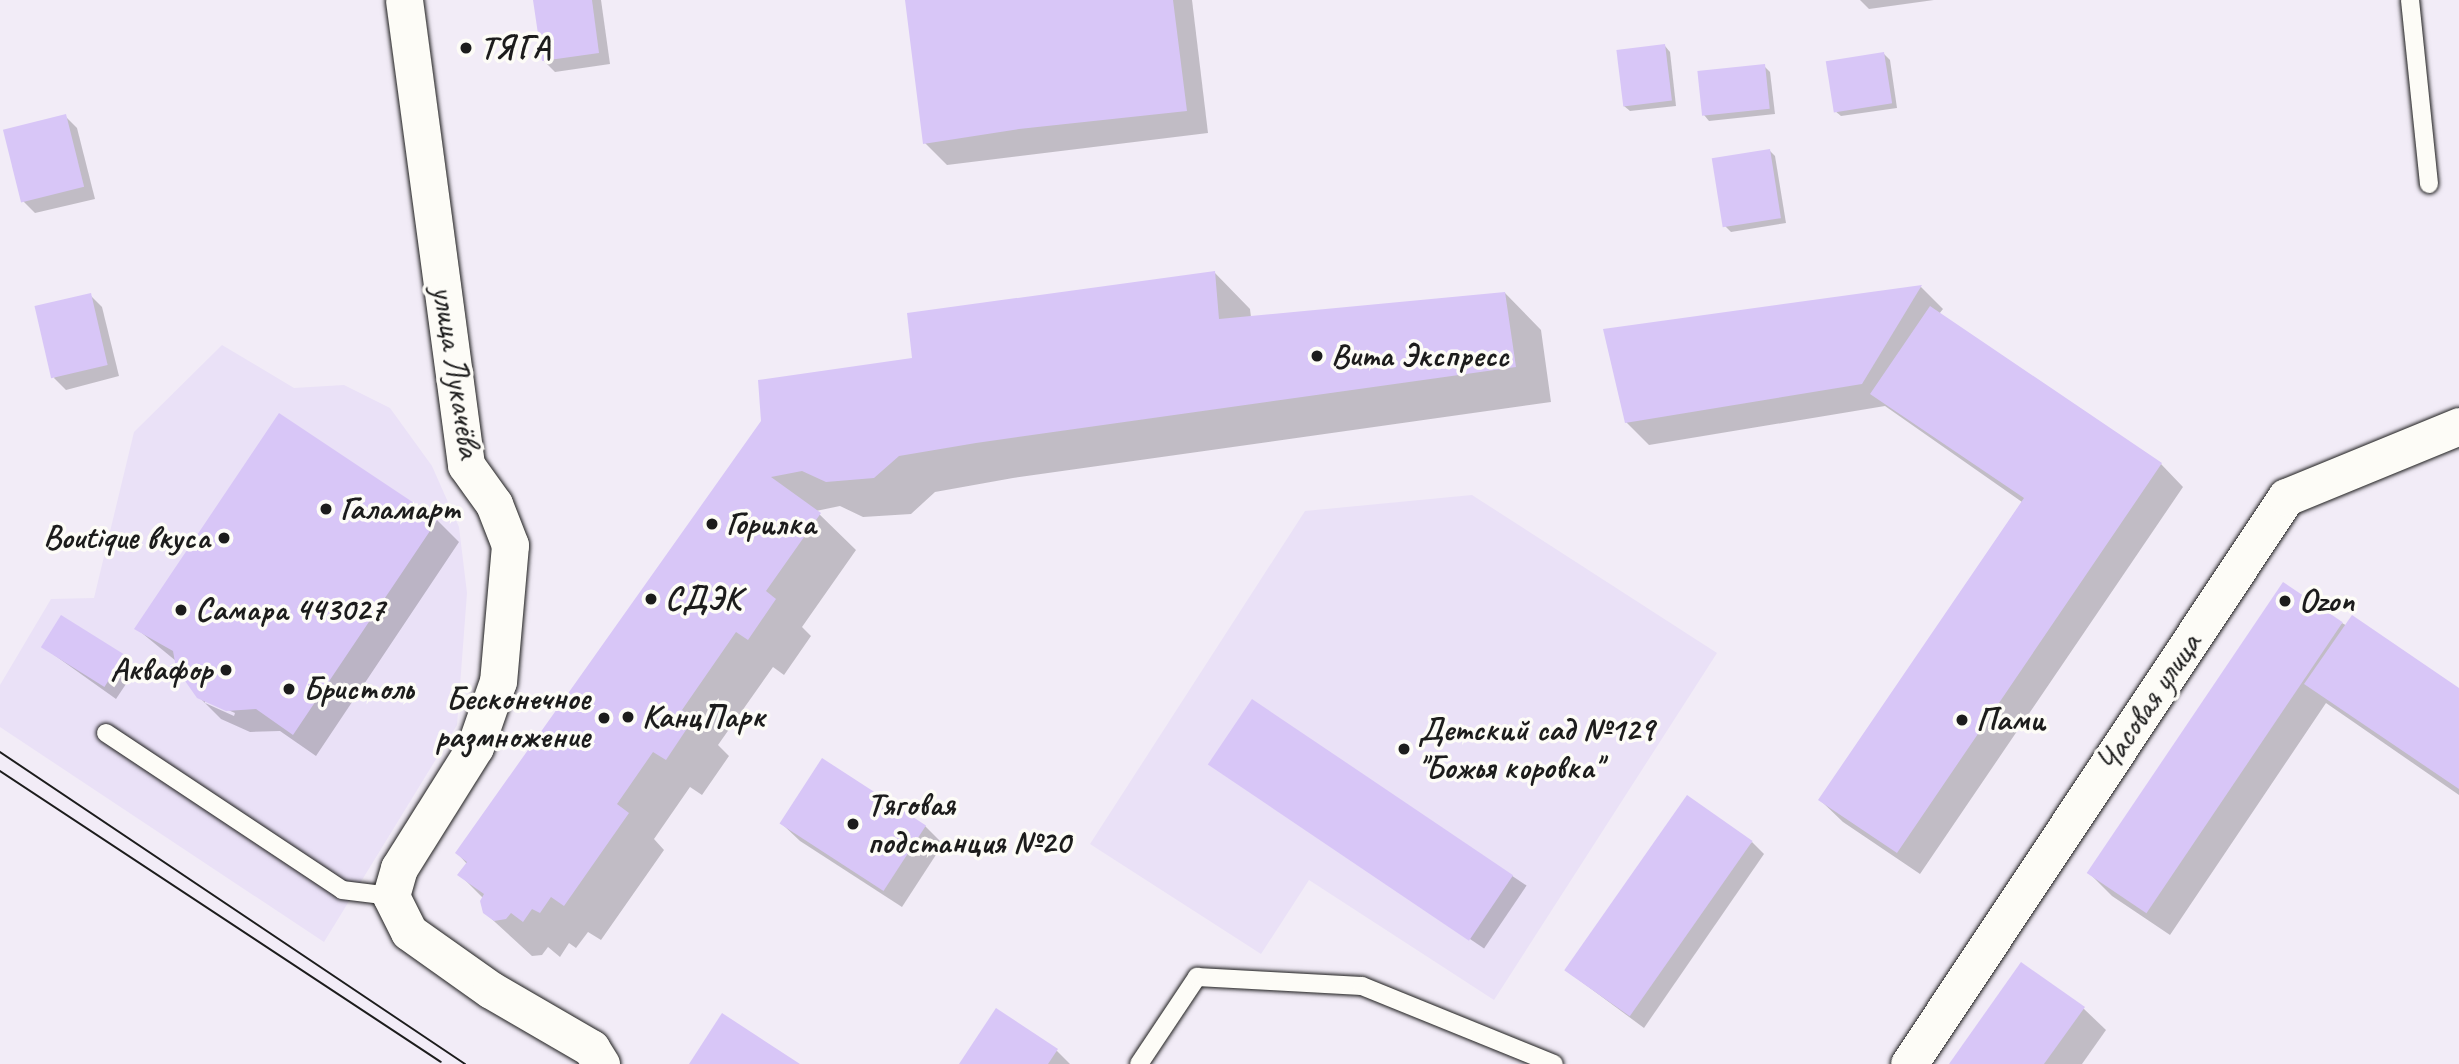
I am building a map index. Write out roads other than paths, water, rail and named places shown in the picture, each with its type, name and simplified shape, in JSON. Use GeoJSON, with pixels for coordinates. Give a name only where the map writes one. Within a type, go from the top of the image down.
{"type":"FeatureCollection","features":[{"type":"Feature","properties":{"kind":"street","name":"улица Лукачёва"},"geometry":{"type":"LineString","coordinates":[[391,896],[399,868],[475,747],[498,681],[510,545],[494,504],[466,465],[404,0]]}},
{"type":"Feature","properties":{"kind":"street","name":"Часовая улица"},"geometry":{"type":"LineString","coordinates":[[1909,1064],[2286,497],[2459,426]]}},
{"type":"Feature","properties":{"kind":"street"},"geometry":{"type":"LineString","coordinates":[[391,896],[409,932],[491,990],[592,1048],[601,1064]]}},
{"type":"Feature","properties":{"kind":"lane"},"geometry":{"type":"LineString","coordinates":[[2410,0],[2429,184]]}},
{"type":"Feature","properties":{"kind":"lane"},"geometry":{"type":"LineString","coordinates":[[106,733],[342,890],[391,896]]}},
{"type":"Feature","properties":{"kind":"lane"},"geometry":{"type":"LineString","coordinates":[[1139,1064],[1197,978],[1362,986],[1554,1064]]}},
{"type":"Feature","properties":{"kind":"tram line"},"geometry":{"type":"LineString","coordinates":[[0,752],[465,1064]]}},
{"type":"Feature","properties":{"kind":"tram line"},"geometry":{"type":"LineString","coordinates":[[0,771],[441,1062]]}},
{"type":"Feature","properties":{"kind":"place","name":"ТЯГА"},"geometry":{"type":"Point","coordinates":[466,48]}},
{"type":"Feature","properties":{"kind":"place","name":"Вита Экспресс"},"geometry":{"type":"Point","coordinates":[1317,356]}},
{"type":"Feature","properties":{"kind":"place","name":"Галамарт"},"geometry":{"type":"Point","coordinates":[326,509]}},
{"type":"Feature","properties":{"kind":"place","name":"Горилка"},"geometry":{"type":"Point","coordinates":[712,524]}},
{"type":"Feature","properties":{"kind":"place","name":"Boutique вкуса"},"geometry":{"type":"Point","coordinates":[224,538]}},
{"type":"Feature","properties":{"kind":"place","name":"СДЭК"},"geometry":{"type":"Point","coordinates":[651,599]}},
{"type":"Feature","properties":{"kind":"place","name":"Ozon"},"geometry":{"type":"Point","coordinates":[2285,601]}},
{"type":"Feature","properties":{"kind":"place","name":"Самара 443027"},"geometry":{"type":"Point","coordinates":[181,610]}},
{"type":"Feature","properties":{"kind":"place","name":"Аквафор"},"geometry":{"type":"Point","coordinates":[226,670]}},
{"type":"Feature","properties":{"kind":"place","name":"Бристоль"},"geometry":{"type":"Point","coordinates":[289,689]}},
{"type":"Feature","properties":{"kind":"place","name":"КанцПарк"},"geometry":{"type":"Point","coordinates":[628,717]}},
{"type":"Feature","properties":{"kind":"place","name":"Бесконечное размножение"},"geometry":{"type":"Point","coordinates":[604,718]}},
{"type":"Feature","properties":{"kind":"place","name":"Пами"},"geometry":{"type":"Point","coordinates":[1962,720]}},
{"type":"Feature","properties":{"kind":"place","name":"Детский сад №129 \"Божья коровка\""},"geometry":{"type":"Point","coordinates":[1404,749]}},
{"type":"Feature","properties":{"kind":"place","name":"Тяговая подстанция №20"},"geometry":{"type":"Point","coordinates":[853,824]}}]}
